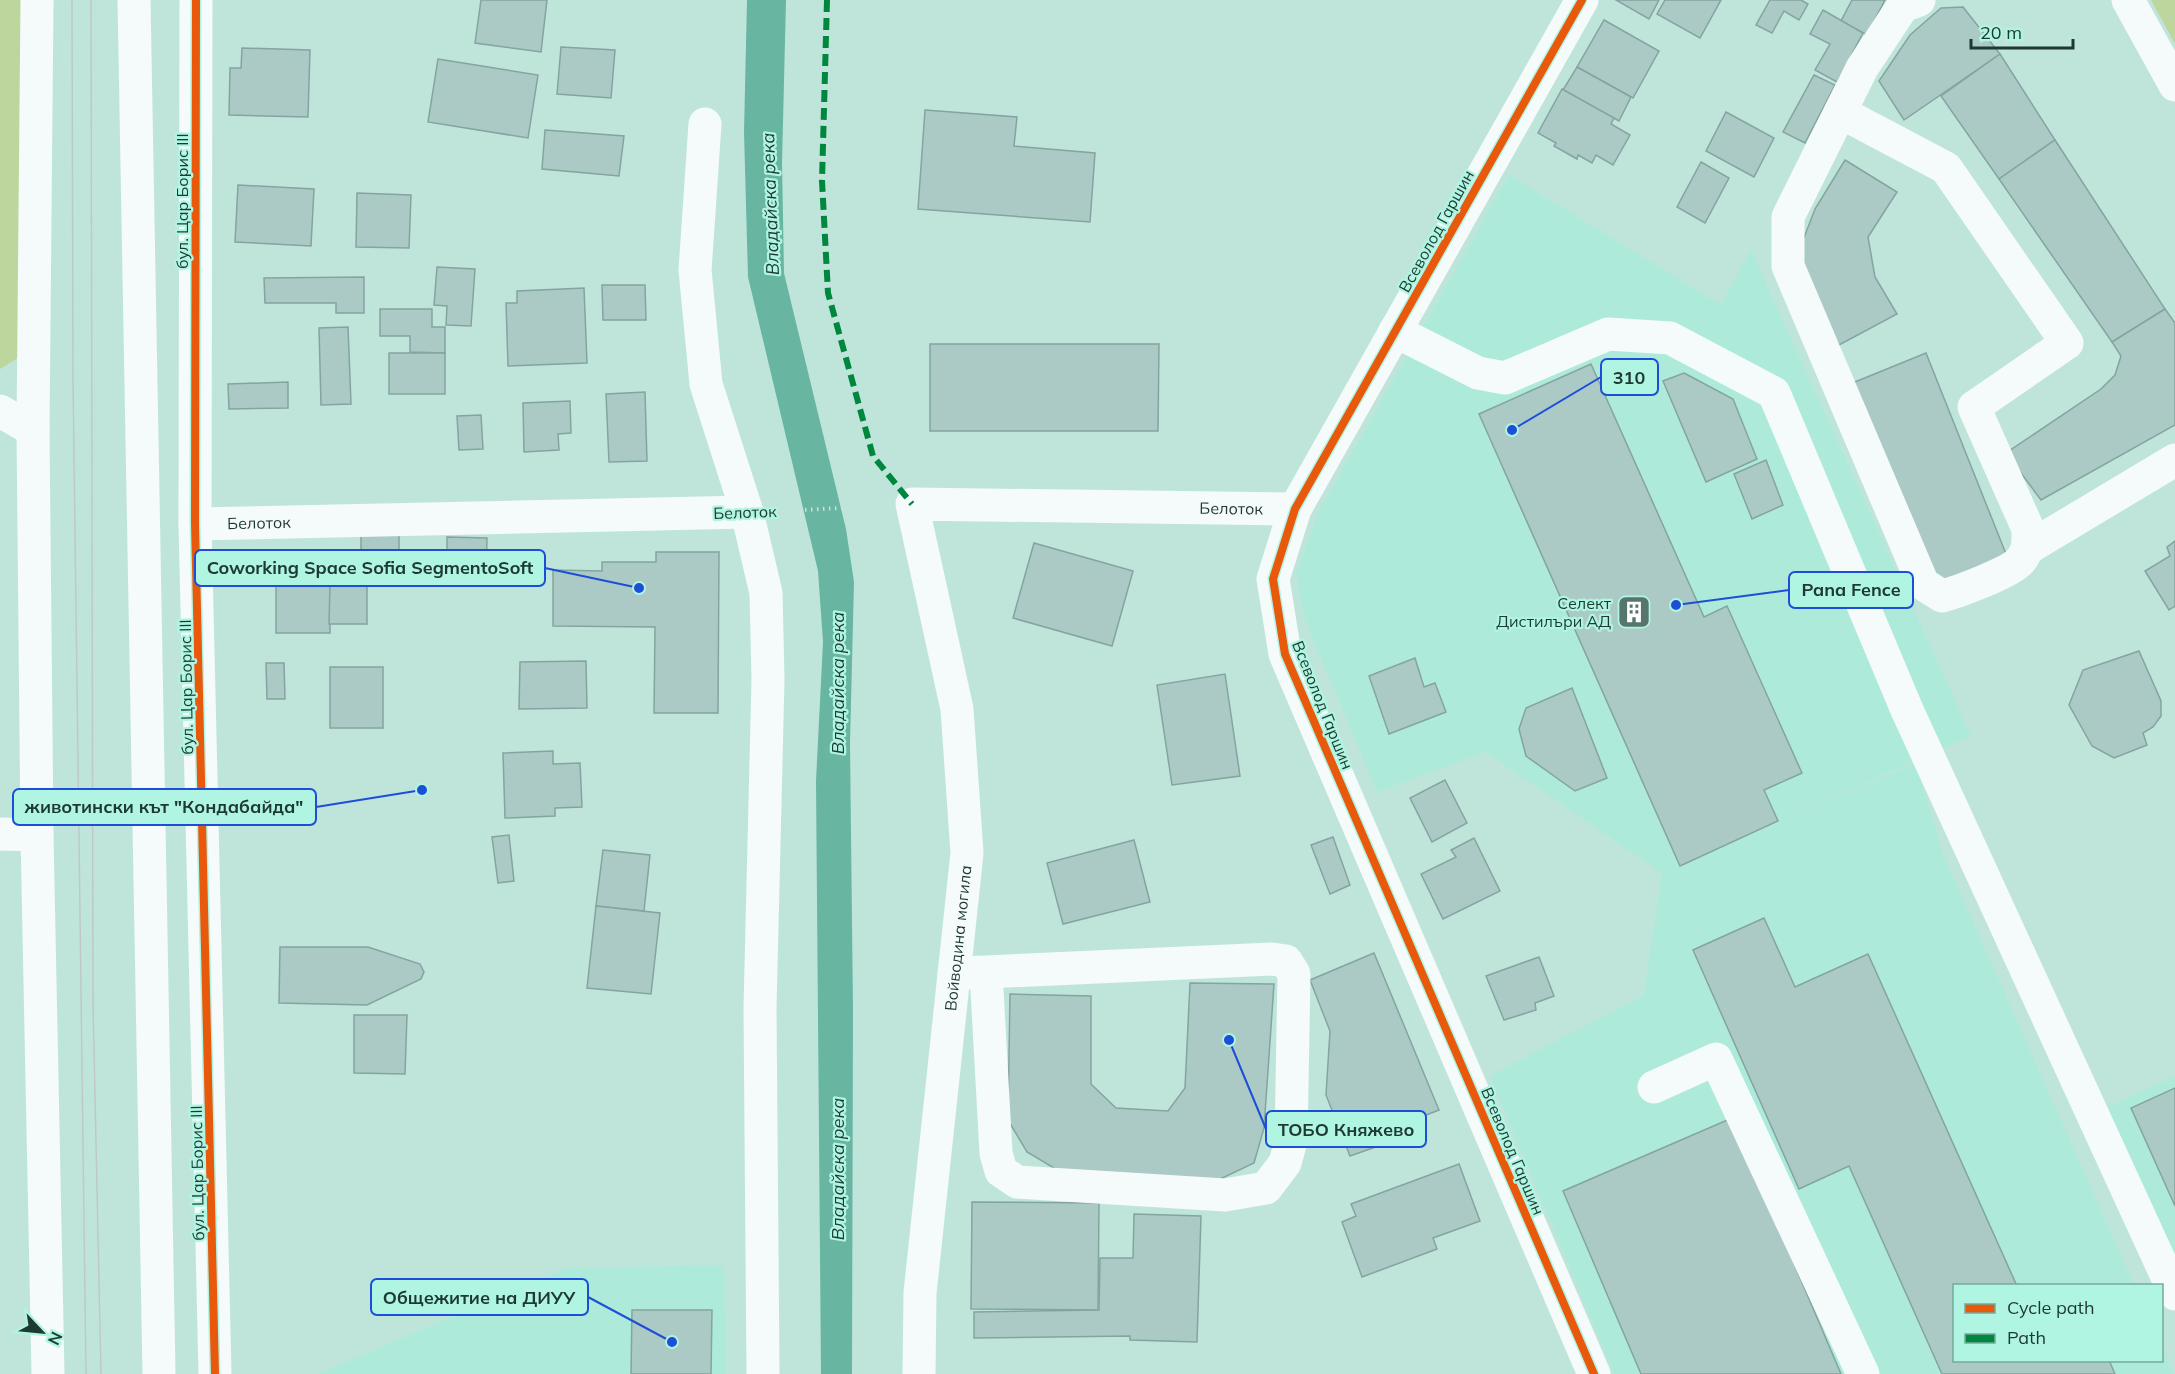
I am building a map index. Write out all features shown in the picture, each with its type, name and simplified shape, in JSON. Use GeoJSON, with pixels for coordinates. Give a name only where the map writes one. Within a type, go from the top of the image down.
{"type":"FeatureCollection","features":[{"type":"Feature","properties":{"kind":"street"},"geometry":{"type":"LineString","coordinates":[[37,0],[33,430],[37,836],[48,1374]]}},
{"type":"Feature","properties":{"kind":"street"},"geometry":{"type":"LineString","coordinates":[[134,0],[159,1374]]}},
{"type":"Feature","properties":{"kind":"street","name":"бул. Цар Борис III"},"geometry":{"type":"LineString","coordinates":[[196,0],[195,524],[215,1374]]}},
{"type":"Feature","properties":{"kind":"street","name":"Всеволод Гаршин"},"geometry":{"type":"LineString","coordinates":[[1582,0],[1295,509],[1273,579],[1285,654],[1594,1374]]}},
{"type":"Feature","properties":{"kind":"street"},"geometry":{"type":"LineString","coordinates":[[1919,0],[1903,6],[1862,68],[1788,217],[1788,266],[1923,584],[1942,596],[1964,590],[2020,562],[2028,548],[2175,460]]}},
{"type":"Feature","properties":{"kind":"street"},"geometry":{"type":"LineString","coordinates":[[2128,0],[2175,85]]}},
{"type":"Feature","properties":{"kind":"street"},"geometry":{"type":"LineString","coordinates":[[1840,112],[1946,168],[2067,343],[1974,407],[2028,529],[2028,548]]}},
{"type":"Feature","properties":{"kind":"street"},"geometry":{"type":"LineString","coordinates":[[705,124],[695,270],[706,384],[747,512],[766,593],[768,679],[760,1008],[763,1374]]}},
{"type":"Feature","properties":{"kind":"street"},"geometry":{"type":"LineString","coordinates":[[1395,331],[1478,374],[1505,378],[1608,334],[1670,338],[1774,393],[1907,710],[2174,1287]]}},
{"type":"Feature","properties":{"kind":"street"},"geometry":{"type":"LineString","coordinates":[[0,411],[33,430]]}},
{"type":"Feature","properties":{"kind":"street","name":"Белоток"},"geometry":{"type":"LineString","coordinates":[[912,504],[1295,509]]}},
{"type":"Feature","properties":{"kind":"street","name":"Войводина могила"},"geometry":{"type":"LineString","coordinates":[[912,504],[957,709],[967,854],[920,1293],[919,1374]]}},
{"type":"Feature","properties":{"kind":"street","name":"Белоток"},"geometry":{"type":"LineString","coordinates":[[195,524],[747,512]]}},
{"type":"Feature","properties":{"kind":"street"},"geometry":{"type":"LineString","coordinates":[[0,834],[37,836]]}},
{"type":"Feature","properties":{"kind":"street"},"geometry":{"type":"LineString","coordinates":[[954,974],[986,972],[1272,959],[1286,961],[1294,974],[1291,1141],[1285,1163],[1266,1188],[1226,1195],[1017,1182],[1001,1171],[996,1153],[986,972]]}},
{"type":"Feature","properties":{"kind":"street"},"geometry":{"type":"LineString","coordinates":[[1654,1087],[1716,1059],[1863,1374]]}},
{"type":"Feature","properties":{"kind":"shaded area"},"geometry":{"type":"Polygon","coordinates":[[[0,0],[24,0],[18,358],[0,369],[0,0]]]}},
{"type":"Feature","properties":{"kind":"shaded area"},"geometry":{"type":"Polygon","coordinates":[[[2151,0],[2175,0],[2175,44],[2151,0]]]}},
{"type":"Feature","properties":{"kind":"shaded area"},"geometry":{"type":"Polygon","coordinates":[[[1509,175],[1721,305],[1751,250],[1971,736],[1751,834],[1916,763],[1942,852],[2134,1284],[1953,1284],[1953,1362],[2163,1362],[2163,1350],[2173,1374],[1614,1374],[1490,1076],[1644,995],[1662,873],[1486,752],[1377,792],[1304,617],[1296,573],[1319,511],[1509,175]]]}},
{"type":"Feature","properties":{"kind":"shaded area"},"geometry":{"type":"Polygon","coordinates":[[[2175,1076],[2175,1266],[2105,1108],[2175,1076]]]}},
{"type":"Feature","properties":{"kind":"shaded area"},"geometry":{"type":"Polygon","coordinates":[[[724,1265],[726,1374],[318,1374],[567,1268],[724,1265]]]}},
{"type":"Feature","properties":{"kind":"water","name":"Владайска река"},"geometry":{"type":"Polygon","coordinates":[[[747,0],[786,0],[782,163],[784,273],[846,529],[854,582],[850,743],[853,1010],[852,1374],[821,1374],[816,781],[823,642],[818,571],[748,277],[744,132],[747,0]]]}},
{"type":"Feature","properties":{"kind":"building"},"geometry":{"type":"Polygon","coordinates":[[[481,0],[547,0],[541,52],[475,43],[481,0]]]}},
{"type":"Feature","properties":{"kind":"building"},"geometry":{"type":"Polygon","coordinates":[[[1616,0],[1659,0],[1649,19],[1616,0]]]}},
{"type":"Feature","properties":{"kind":"building"},"geometry":{"type":"Polygon","coordinates":[[[1665,0],[1721,0],[1700,38],[1657,14],[1665,0]]]}},
{"type":"Feature","properties":{"kind":"building"},"geometry":{"type":"Polygon","coordinates":[[[1770,0],[1801,0],[1808,4],[1799,20],[1784,11],[1772,33],[1756,25],[1770,0]]]}},
{"type":"Feature","properties":{"kind":"building"},"geometry":{"type":"Polygon","coordinates":[[[1852,0],[1885,0],[1867,35],[1841,21],[1852,0]]]}},
{"type":"Feature","properties":{"kind":"building"},"geometry":{"type":"Polygon","coordinates":[[[1963,7],[2000,54],[1904,120],[1879,81],[1910,35],[1941,8],[1963,7]]]}},
{"type":"Feature","properties":{"kind":"building"},"geometry":{"type":"Polygon","coordinates":[[[1823,10],[1863,33],[1837,82],[1815,70],[1830,44],[1810,34],[1823,10]]]}},
{"type":"Feature","properties":{"kind":"building"},"geometry":{"type":"Polygon","coordinates":[[[1604,20],[1659,51],[1633,98],[1577,67],[1604,20]]]}},
{"type":"Feature","properties":{"kind":"building"},"geometry":{"type":"Polygon","coordinates":[[[561,47],[615,50],[611,98],[557,94],[561,47]]]}},
{"type":"Feature","properties":{"kind":"building"},"geometry":{"type":"Polygon","coordinates":[[[242,48],[310,50],[308,117],[229,115],[230,68],[241,68],[242,48]]]}},
{"type":"Feature","properties":{"kind":"building"},"geometry":{"type":"Polygon","coordinates":[[[2000,54],[2055,140],[1999,179],[1941,96],[2000,54]]]}},
{"type":"Feature","properties":{"kind":"building"},"geometry":{"type":"Polygon","coordinates":[[[438,59],[538,75],[528,138],[428,122],[438,59]]]}},
{"type":"Feature","properties":{"kind":"building"},"geometry":{"type":"Polygon","coordinates":[[[1577,67],[1631,97],[1619,121],[1563,90],[1577,67]]]}},
{"type":"Feature","properties":{"kind":"building"},"geometry":{"type":"Polygon","coordinates":[[[1814,75],[1835,85],[1805,143],[1783,132],[1814,75]]]}},
{"type":"Feature","properties":{"kind":"building"},"geometry":{"type":"Polygon","coordinates":[[[1562,89],[1614,118],[1611,124],[1630,135],[1613,165],[1596,155],[1592,163],[1578,155],[1577,159],[1554,146],[1556,143],[1538,133],[1562,89]]]}},
{"type":"Feature","properties":{"kind":"building"},"geometry":{"type":"Polygon","coordinates":[[[925,110],[1017,117],[1014,146],[1095,153],[1090,222],[918,209],[925,110]]]}},
{"type":"Feature","properties":{"kind":"building"},"geometry":{"type":"Polygon","coordinates":[[[1726,112],[1774,138],[1754,177],[1706,151],[1726,112]]]}},
{"type":"Feature","properties":{"kind":"building"},"geometry":{"type":"Polygon","coordinates":[[[545,130],[624,136],[619,176],[542,169],[545,130]]]}},
{"type":"Feature","properties":{"kind":"building"},"geometry":{"type":"Polygon","coordinates":[[[2055,140],[2165,309],[2112,342],[1999,179],[2055,140]]]}},
{"type":"Feature","properties":{"kind":"building"},"geometry":{"type":"Polygon","coordinates":[[[1845,160],[1897,192],[1868,237],[1875,277],[1897,314],[1839,345],[1802,274],[1800,248],[1815,209],[1845,160]]]}},
{"type":"Feature","properties":{"kind":"building"},"geometry":{"type":"Polygon","coordinates":[[[1701,162],[1729,178],[1705,223],[1677,207],[1701,162]]]}},
{"type":"Feature","properties":{"kind":"building"},"geometry":{"type":"Polygon","coordinates":[[[238,185],[314,189],[311,246],[235,242],[238,185]]]}},
{"type":"Feature","properties":{"kind":"building"},"geometry":{"type":"Polygon","coordinates":[[[357,193],[411,195],[409,248],[356,247],[357,193]]]}},
{"type":"Feature","properties":{"kind":"building"},"geometry":{"type":"Polygon","coordinates":[[[437,267],[475,269],[471,326],[446,325],[447,306],[434,305],[437,267]]]}},
{"type":"Feature","properties":{"kind":"building"},"geometry":{"type":"Polygon","coordinates":[[[364,277],[364,313],[336,313],[336,303],[265,303],[264,278],[364,277]]]}},
{"type":"Feature","properties":{"kind":"building"},"geometry":{"type":"Polygon","coordinates":[[[602,285],[645,285],[646,320],[603,320],[602,285]]]}},
{"type":"Feature","properties":{"kind":"building"},"geometry":{"type":"Polygon","coordinates":[[[584,288],[587,363],[508,366],[506,303],[517,303],[517,291],[584,288]]]}},
{"type":"Feature","properties":{"kind":"building"},"geometry":{"type":"Polygon","coordinates":[[[380,309],[432,309],[432,327],[445,327],[445,353],[410,352],[410,336],[380,336],[380,309]]]}},
{"type":"Feature","properties":{"kind":"building"},"geometry":{"type":"Polygon","coordinates":[[[2165,309],[2175,323],[2175,425],[2041,500],[2006,453],[2101,389],[2115,375],[2121,356],[2112,342],[2165,309]]]}},
{"type":"Feature","properties":{"kind":"building"},"geometry":{"type":"Polygon","coordinates":[[[348,327],[351,404],[321,405],[319,328],[348,327]]]}},
{"type":"Feature","properties":{"kind":"building"},"geometry":{"type":"Polygon","coordinates":[[[930,344],[1159,344],[1158,431],[930,431],[930,344]]]}},
{"type":"Feature","properties":{"kind":"building"},"geometry":{"type":"Polygon","coordinates":[[[389,353],[445,353],[445,394],[389,394],[389,353]]]}},
{"type":"Feature","properties":{"kind":"building"},"geometry":{"type":"Polygon","coordinates":[[[1926,353],[2008,559],[1933,589],[1850,384],[1926,353]]]}},
{"type":"Feature","properties":{"kind":"building","name":"Селект Дистилъри АД"},"geometry":{"type":"Polygon","coordinates":[[[1591,364],[1704,617],[1727,606],[1802,773],[1764,790],[1778,821],[1680,866],[1479,414],[1591,364]]]}},
{"type":"Feature","properties":{"kind":"building"},"geometry":{"type":"Polygon","coordinates":[[[1684,373],[1733,399],[1757,459],[1706,482],[1663,381],[1684,373]]]}},
{"type":"Feature","properties":{"kind":"building"},"geometry":{"type":"Polygon","coordinates":[[[288,382],[288,408],[229,409],[228,384],[288,382]]]}},
{"type":"Feature","properties":{"kind":"building"},"geometry":{"type":"Polygon","coordinates":[[[645,392],[647,461],[609,462],[606,394],[645,392]]]}},
{"type":"Feature","properties":{"kind":"building"},"geometry":{"type":"Polygon","coordinates":[[[570,401],[571,433],[558,434],[559,450],[524,452],[523,403],[570,401]]]}},
{"type":"Feature","properties":{"kind":"building"},"geometry":{"type":"Polygon","coordinates":[[[481,415],[483,449],[459,450],[457,416],[481,415]]]}},
{"type":"Feature","properties":{"kind":"building"},"geometry":{"type":"Polygon","coordinates":[[[1766,460],[1783,505],[1752,519],[1734,474],[1766,460]]]}},
{"type":"Feature","properties":{"kind":"building"},"geometry":{"type":"Polygon","coordinates":[[[361,535],[399,535],[399,578],[361,578],[361,535]]]}},
{"type":"Feature","properties":{"kind":"building"},"geometry":{"type":"Polygon","coordinates":[[[447,537],[487,538],[486,578],[447,577],[447,537]]]}},
{"type":"Feature","properties":{"kind":"building"},"geometry":{"type":"Polygon","coordinates":[[[2175,541],[2175,606],[2169,610],[2145,571],[2170,556],[2167,547],[2175,541]]]}},
{"type":"Feature","properties":{"kind":"building"},"geometry":{"type":"Polygon","coordinates":[[[1034,543],[1133,571],[1112,646],[1013,618],[1034,543]]]}},
{"type":"Feature","properties":{"kind":"building"},"geometry":{"type":"Polygon","coordinates":[[[656,552],[719,552],[718,713],[654,713],[655,627],[553,626],[553,570],[602,571],[602,562],[656,562],[656,552]]]}},
{"type":"Feature","properties":{"kind":"building"},"geometry":{"type":"Polygon","coordinates":[[[276,574],[319,574],[319,584],[330,584],[330,633],[276,633],[276,574]]]}},
{"type":"Feature","properties":{"kind":"building"},"geometry":{"type":"Polygon","coordinates":[[[330,584],[367,584],[367,624],[329,624],[330,584]]]}},
{"type":"Feature","properties":{"kind":"building"},"geometry":{"type":"Polygon","coordinates":[[[2139,651],[2161,701],[2161,716],[2153,727],[2143,733],[2147,745],[2114,758],[2092,746],[2069,705],[2083,670],[2139,651]]]}},
{"type":"Feature","properties":{"kind":"building"},"geometry":{"type":"Polygon","coordinates":[[[1415,658],[1424,687],[1435,683],[1446,712],[1389,734],[1369,676],[1415,658]]]}},
{"type":"Feature","properties":{"kind":"building"},"geometry":{"type":"Polygon","coordinates":[[[586,661],[587,708],[519,709],[520,662],[586,661]]]}},
{"type":"Feature","properties":{"kind":"building"},"geometry":{"type":"Polygon","coordinates":[[[266,663],[284,663],[285,699],[267,699],[266,663]]]}},
{"type":"Feature","properties":{"kind":"building"},"geometry":{"type":"Polygon","coordinates":[[[330,667],[383,667],[383,728],[330,728],[330,667]]]}},
{"type":"Feature","properties":{"kind":"building"},"geometry":{"type":"Polygon","coordinates":[[[1225,674],[1240,776],[1172,785],[1157,685],[1225,674]]]}},
{"type":"Feature","properties":{"kind":"building"},"geometry":{"type":"Polygon","coordinates":[[[1572,688],[1607,778],[1575,791],[1526,756],[1519,729],[1526,708],[1572,688]]]}},
{"type":"Feature","properties":{"kind":"building"},"geometry":{"type":"Polygon","coordinates":[[[553,751],[553,764],[580,763],[582,807],[555,808],[555,816],[505,818],[503,753],[553,751]]]}},
{"type":"Feature","properties":{"kind":"building"},"geometry":{"type":"Polygon","coordinates":[[[1445,780],[1467,823],[1432,842],[1410,798],[1445,780]]]}},
{"type":"Feature","properties":{"kind":"building"},"geometry":{"type":"Polygon","coordinates":[[[509,835],[514,881],[498,883],[492,837],[509,835]]]}},
{"type":"Feature","properties":{"kind":"building"},"geometry":{"type":"Polygon","coordinates":[[[1333,837],[1350,885],[1330,894],[1311,845],[1333,837]]]}},
{"type":"Feature","properties":{"kind":"building"},"geometry":{"type":"Polygon","coordinates":[[[1474,838],[1500,891],[1443,919],[1421,874],[1456,857],[1451,850],[1474,838]]]}},
{"type":"Feature","properties":{"kind":"building"},"geometry":{"type":"Polygon","coordinates":[[[1134,840],[1150,902],[1063,924],[1047,863],[1134,840]]]}},
{"type":"Feature","properties":{"kind":"building"},"geometry":{"type":"Polygon","coordinates":[[[603,850],[650,855],[644,911],[596,906],[603,850]]]}},
{"type":"Feature","properties":{"kind":"building"},"geometry":{"type":"Polygon","coordinates":[[[596,906],[660,913],[651,994],[587,988],[596,906]]]}},
{"type":"Feature","properties":{"kind":"building"},"geometry":{"type":"Polygon","coordinates":[[[1764,918],[1795,987],[1868,954],[2016,1284],[1953,1284],[1953,1362],[2110,1362],[2115,1374],[1942,1374],[1849,1166],[1799,1189],[1693,950],[1764,918]]]}},
{"type":"Feature","properties":{"kind":"building"},"geometry":{"type":"Polygon","coordinates":[[[280,947],[368,947],[420,964],[424,972],[421,979],[367,1005],[279,1003],[280,947]]]}},
{"type":"Feature","properties":{"kind":"building"},"geometry":{"type":"Polygon","coordinates":[[[1374,953],[1439,1110],[1380,1133],[1384,1144],[1350,1156],[1326,1095],[1330,1031],[1310,980],[1374,953]]]}},
{"type":"Feature","properties":{"kind":"building"},"geometry":{"type":"Polygon","coordinates":[[[1539,957],[1554,996],[1535,1003],[1536,1010],[1504,1020],[1486,976],[1539,957]]]}},
{"type":"Feature","properties":{"kind":"building"},"geometry":{"type":"Polygon","coordinates":[[[1190,983],[1274,984],[1264,1128],[1254,1163],[1216,1181],[1064,1174],[1027,1152],[1008,1120],[1010,994],[1091,996],[1091,1084],[1116,1108],[1168,1111],[1185,1088],[1190,983]]]}},
{"type":"Feature","properties":{"kind":"building"},"geometry":{"type":"Polygon","coordinates":[[[354,1015],[407,1015],[405,1074],[354,1073],[354,1015]]]}},
{"type":"Feature","properties":{"kind":"building"},"geometry":{"type":"Polygon","coordinates":[[[2175,1088],[2175,1206],[2131,1108],[2175,1088]]]}},
{"type":"Feature","properties":{"kind":"building"},"geometry":{"type":"Polygon","coordinates":[[[1732,1118],[1841,1374],[1641,1374],[1563,1191],[1732,1118]]]}},
{"type":"Feature","properties":{"kind":"building"},"geometry":{"type":"Polygon","coordinates":[[[1459,1164],[1480,1221],[1433,1238],[1437,1249],[1362,1277],[1342,1222],[1356,1216],[1351,1204],[1459,1164]]]}},
{"type":"Feature","properties":{"kind":"building"},"geometry":{"type":"Polygon","coordinates":[[[972,1202],[1099,1203],[1098,1310],[971,1309],[972,1202]]]}},
{"type":"Feature","properties":{"kind":"building"},"geometry":{"type":"Polygon","coordinates":[[[1134,1214],[1201,1216],[1197,1342],[1130,1340],[1130,1336],[974,1338],[974,1312],[1099,1310],[1100,1258],[1133,1258],[1134,1214]]]}},
{"type":"Feature","properties":{"kind":"building"},"geometry":{"type":"Polygon","coordinates":[[[632,1310],[712,1310],[711,1374],[631,1374],[632,1310]]]}},
{"type":"Feature","properties":{"kind":"tram line"},"geometry":{"type":"LineString","coordinates":[[72,0],[73,379],[86,1374]]}},
{"type":"Feature","properties":{"kind":"tram line"},"geometry":{"type":"LineString","coordinates":[[91,0],[93,1003],[101,1374]]}},
{"type":"Feature","properties":{"kind":"marked path"},"geometry":{"type":"LineString","coordinates":[[827,0],[822,181],[828,293],[873,456],[912,504]]}},
{"type":"Feature","properties":{"kind":"cycle path"},"geometry":{"type":"LineString","coordinates":[[196,0],[195,524],[215,1374]]}},
{"type":"Feature","properties":{"kind":"cycle path"},"geometry":{"type":"LineString","coordinates":[[1582,0],[1295,509],[1273,579],[1285,654],[1594,1374]]}},
{"type":"Feature","properties":{"kind":"place","name":"310"},"geometry":{"type":"Point","coordinates":[1512,430]}},
{"type":"Feature","properties":{"kind":"place","name":"Coworking Space Sofia SegmentoSoft"},"geometry":{"type":"Point","coordinates":[639,588]}},
{"type":"Feature","properties":{"kind":"place","name":"Pana Fence"},"geometry":{"type":"Point","coordinates":[1676,605]}},
{"type":"Feature","properties":{"kind":"place","name":"Селект Дистилъри АД"},"geometry":{"type":"Point","coordinates":[1634,612]}},
{"type":"Feature","properties":{"kind":"place","name":"животински кът \"Кондабайда\""},"geometry":{"type":"Point","coordinates":[422,790]}},
{"type":"Feature","properties":{"kind":"place","name":"ТОБО Княжево"},"geometry":{"type":"Point","coordinates":[1229,1040]}},
{"type":"Feature","properties":{"kind":"place","name":"Общежитие на ДИУУ"},"geometry":{"type":"Point","coordinates":[672,1342]}}]}
